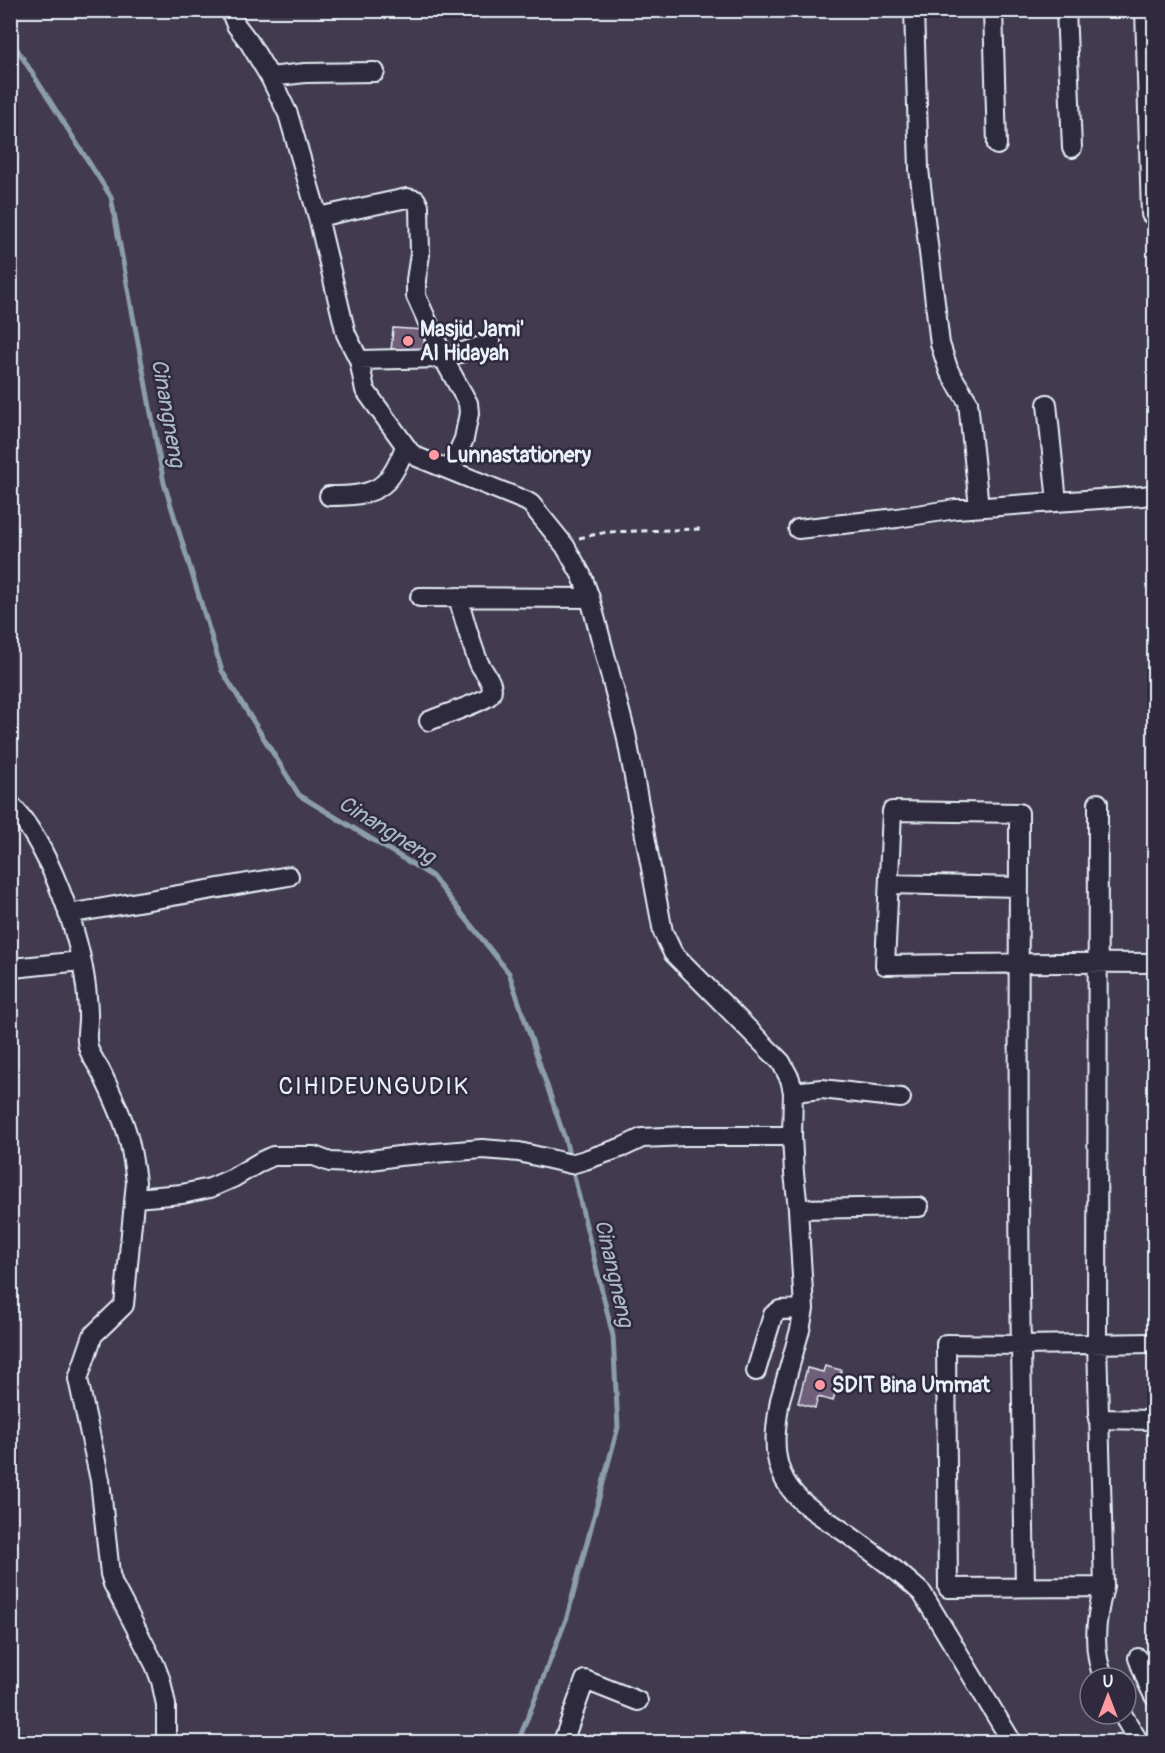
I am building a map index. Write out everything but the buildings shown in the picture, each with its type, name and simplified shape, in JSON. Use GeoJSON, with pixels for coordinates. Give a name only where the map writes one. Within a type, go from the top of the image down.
{"type":"FeatureCollection","features":[{"type":"Feature","properties":{"kind":"street"},"geometry":{"type":"LineString","coordinates":[[230,10],[236,25],[270,77],[291,122],[318,217],[346,334],[359,360],[365,390],[410,452],[417,457],[531,504],[565,546],[582,576],[590,597],[626,734],[663,932],[674,953],[784,1065],[790,1079],[793,1092],[792,1136],[804,1309],[778,1410],[775,1441],[781,1473],[794,1492],[812,1511],[905,1577],[922,1593],[1012,1743]]}},
{"type":"Feature","properties":{"kind":"street"},"geometry":{"type":"LineString","coordinates":[[914,10],[919,169],[940,344],[949,371],[968,402],[979,507]]}},
{"type":"Feature","properties":{"kind":"street"},"geometry":{"type":"LineString","coordinates":[[993,10],[997,145]]}},
{"type":"Feature","properties":{"kind":"street"},"geometry":{"type":"LineString","coordinates":[[1066,10],[1072,148]]}},
{"type":"Feature","properties":{"kind":"street"},"geometry":{"type":"LineString","coordinates":[[1145,10],[1150,63],[1152,137],[1150,214],[1155,215]]}},
{"type":"Feature","properties":{"kind":"street"},"geometry":{"type":"LineString","coordinates":[[270,77],[305,73],[375,72]]}},
{"type":"Feature","properties":{"kind":"street"},"geometry":{"type":"LineString","coordinates":[[318,217],[407,198],[416,200],[419,206],[420,244],[416,296],[444,358],[468,403],[470,414],[464,439],[450,470]]}},
{"type":"Feature","properties":{"kind":"street"},"geometry":{"type":"LineString","coordinates":[[359,360],[444,358],[491,343]]}},
{"type":"Feature","properties":{"kind":"street"},"geometry":{"type":"LineString","coordinates":[[1047,404],[1057,502]]}},
{"type":"Feature","properties":{"kind":"street"},"geometry":{"type":"LineString","coordinates":[[329,496],[357,496],[373,491],[384,484],[399,466],[405,446]]}},
{"type":"Feature","properties":{"kind":"street"},"geometry":{"type":"LineString","coordinates":[[798,529],[956,508],[1155,494]]}},
{"type":"Feature","properties":{"kind":"street"},"geometry":{"type":"LineString","coordinates":[[420,597],[590,597]]}},
{"type":"Feature","properties":{"kind":"street"},"geometry":{"type":"LineString","coordinates":[[429,721],[479,701],[489,696],[492,690],[492,685],[479,665],[458,597]]}},
{"type":"Feature","properties":{"kind":"street"},"geometry":{"type":"LineString","coordinates":[[1098,803],[1097,1343],[1104,1587],[1097,1613],[1099,1666]]}},
{"type":"Feature","properties":{"kind":"street"},"geometry":{"type":"LineString","coordinates":[[10,804],[18,811],[38,842],[68,914],[79,947],[88,1009],[86,1031],[89,1051],[103,1075],[128,1135],[136,1182],[124,1305],[93,1335],[78,1379],[100,1480],[110,1574],[161,1681],[166,1705],[166,1743]]}},
{"type":"Feature","properties":{"kind":"street"},"geometry":{"type":"LineString","coordinates":[[1025,1587],[1018,1220],[1018,964],[1019,813],[892,811],[885,965],[1018,964],[1098,963],[1155,963]]}},
{"type":"Feature","properties":{"kind":"street"},"geometry":{"type":"LineString","coordinates":[[68,914],[289,876]]}},
{"type":"Feature","properties":{"kind":"street"},"geometry":{"type":"LineString","coordinates":[[889,884],[1019,887]]}},
{"type":"Feature","properties":{"kind":"street"},"geometry":{"type":"LineString","coordinates":[[13,968],[81,962]]}},
{"type":"Feature","properties":{"kind":"street"},"geometry":{"type":"LineString","coordinates":[[793,1092],[822,1089],[900,1098]]}},
{"type":"Feature","properties":{"kind":"street"},"geometry":{"type":"LineString","coordinates":[[135,1197],[182,1194],[210,1188],[273,1156],[314,1156],[330,1162],[350,1163],[482,1149],[519,1152],[571,1164],[623,1147],[642,1138],[792,1136]]}},
{"type":"Feature","properties":{"kind":"street"},"geometry":{"type":"LineString","coordinates":[[798,1209],[919,1207]]}},
{"type":"Feature","properties":{"kind":"street"},"geometry":{"type":"LineString","coordinates":[[756,1371],[773,1315],[780,1310],[804,1309]]}},
{"type":"Feature","properties":{"kind":"street"},"geometry":{"type":"LineString","coordinates":[[1104,1587],[948,1588],[946,1344],[1155,1343]]}},
{"type":"Feature","properties":{"kind":"street"},"geometry":{"type":"LineString","coordinates":[[1098,1419],[1155,1420]]}},
{"type":"Feature","properties":{"kind":"street"},"geometry":{"type":"LineString","coordinates":[[1138,1658],[1155,1696]]}},
{"type":"Feature","properties":{"kind":"street"},"geometry":{"type":"LineString","coordinates":[[567,1741],[585,1680],[638,1701]]}},
{"type":"Feature","properties":{"kind":"street"},"geometry":{"type":"LineString","coordinates":[[1129,1726],[1139,1743]]}},
{"type":"Feature","properties":{"kind":"path"},"geometry":{"type":"LineString","coordinates":[[565,546],[582,537],[607,531],[701,529]]}},
{"type":"Feature","properties":{"kind":"waterway","name":"Cinangneng"},"geometry":{"type":"LineString","coordinates":[[10,38],[111,197],[164,483],[222,671],[299,795],[432,876],[509,973],[570,1159]]}},
{"type":"Feature","properties":{"kind":"waterway","name":"Cinangneng"},"geometry":{"type":"LineString","coordinates":[[518,1742],[567,1617],[618,1427],[613,1336],[572,1168]]}},
{"type":"Feature","properties":{"kind":"place","name":"Masjid Jami' Al Hidayah"},"geometry":{"type":"Point","coordinates":[408,341]}},
{"type":"Feature","properties":{"kind":"place","name":"Lunnastationery"},"geometry":{"type":"Point","coordinates":[434,455]}},
{"type":"Feature","properties":{"kind":"place","name":"SDIT Bina Ummat"},"geometry":{"type":"Point","coordinates":[820,1385]}},
{"type":"Feature","properties":{"kind":"district","name":"CIHIDEUNGUDIK"},"geometry":{"type":"Point","coordinates":[374,1086]}}]}
